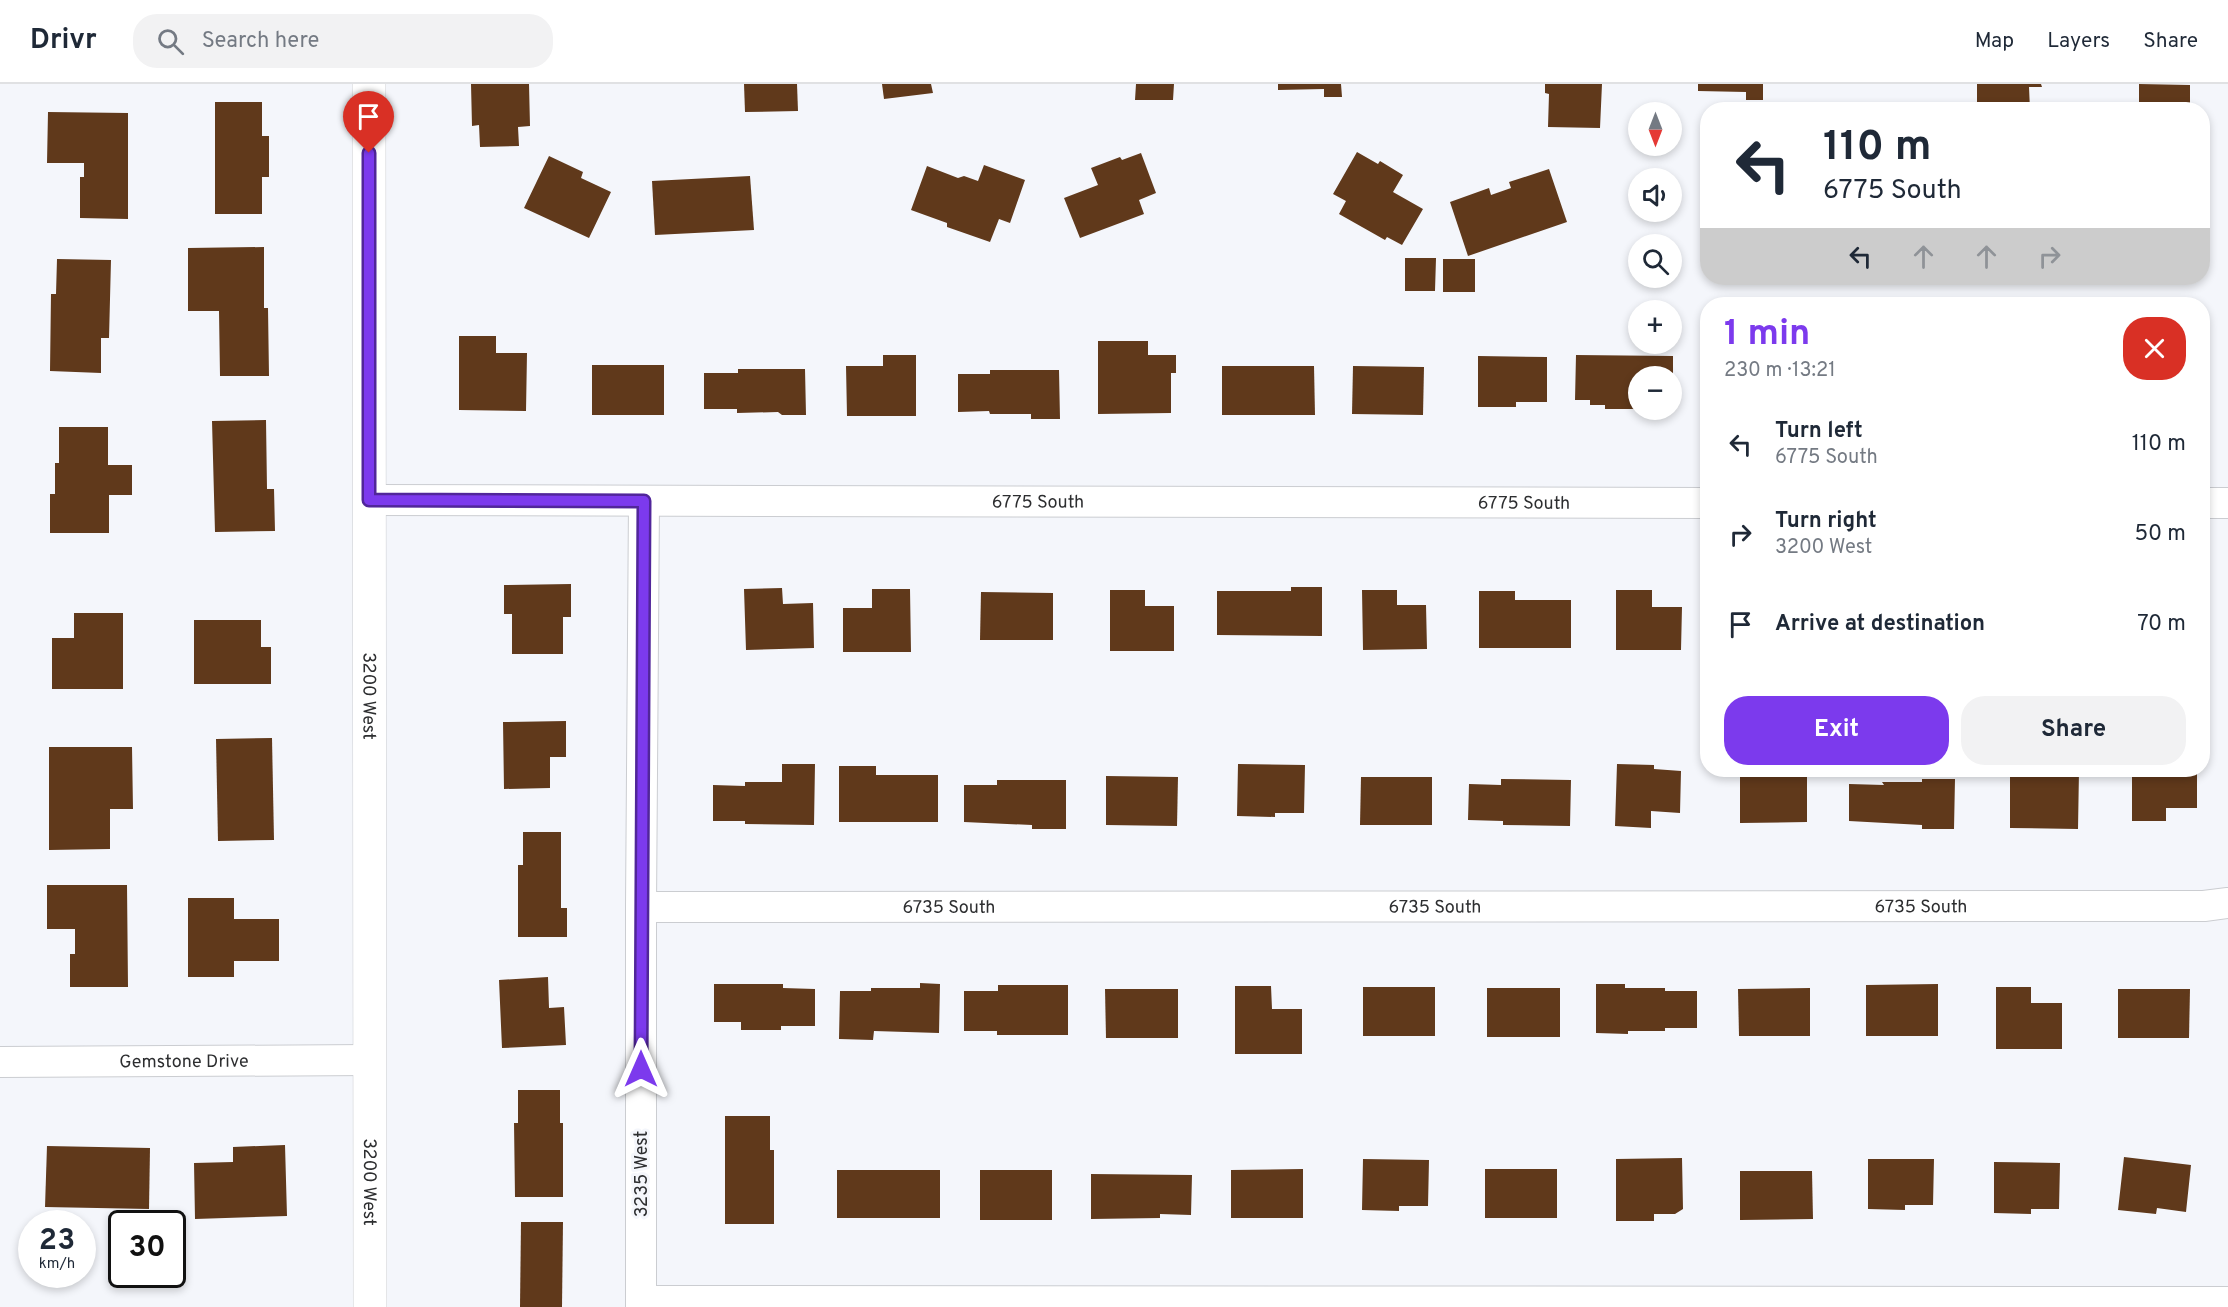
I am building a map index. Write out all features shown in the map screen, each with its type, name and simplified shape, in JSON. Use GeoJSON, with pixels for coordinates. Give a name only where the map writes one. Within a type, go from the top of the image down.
{"type":"FeatureCollection","features":[{"type":"Feature","properties":{"kind":"street","name":"3200 West"},"geometry":{"type":"LineString","coordinates":[[369,84],[370,1307]]}},
{"type":"Feature","properties":{"kind":"street","name":"6775 South"},"geometry":{"type":"LineString","coordinates":[[369,500],[1700,502]]}},
{"type":"Feature","properties":{"kind":"street","name":"3235 West"},"geometry":{"type":"LineString","coordinates":[[641,1304],[644,501]]}},
{"type":"Feature","properties":{"kind":"street"},"geometry":{"type":"LineString","coordinates":[[2210,503],[2228,503]]}},
{"type":"Feature","properties":{"kind":"street","name":"6735 South"},"geometry":{"type":"LineString","coordinates":[[641,906],[2204,906],[2228,903]]}},
{"type":"Feature","properties":{"kind":"street","name":"Gemstone Drive"},"geometry":{"type":"LineString","coordinates":[[0,1062],[370,1060]]}},
{"type":"Feature","properties":{"kind":"street"},"geometry":{"type":"LineString","coordinates":[[641,1304],[1867,1305],[2228,1302]]}},
{"type":"Feature","properties":{"kind":"building"},"geometry":{"type":"Polygon","coordinates":[[[471,84],[529,84],[530,126],[518,127],[519,146],[480,147],[479,125],[472,126],[471,84]]]}},
{"type":"Feature","properties":{"kind":"building"},"geometry":{"type":"Polygon","coordinates":[[[744,84],[797,84],[798,111],[745,112],[744,84]]]}},
{"type":"Feature","properties":{"kind":"building"},"geometry":{"type":"Polygon","coordinates":[[[882,84],[931,84],[933,93],[884,99],[882,84]]]}},
{"type":"Feature","properties":{"kind":"building"},"geometry":{"type":"Polygon","coordinates":[[[1136,84],[1174,84],[1173,100],[1135,100],[1136,84]]]}},
{"type":"Feature","properties":{"kind":"building"},"geometry":{"type":"Polygon","coordinates":[[[1278,84],[1341,84],[1342,97],[1324,97],[1324,89],[1278,90],[1278,84]]]}},
{"type":"Feature","properties":{"kind":"building"},"geometry":{"type":"Polygon","coordinates":[[[1545,84],[1602,84],[1600,128],[1548,127],[1549,94],[1545,93],[1545,84]]]}},
{"type":"Feature","properties":{"kind":"building"},"geometry":{"type":"Polygon","coordinates":[[[1698,84],[1763,84],[1763,100],[1746,100],[1746,92],[1698,91],[1698,84]]]}},
{"type":"Feature","properties":{"kind":"building"},"geometry":{"type":"Polygon","coordinates":[[[1977,84],[2041,84],[2042,87],[2029,87],[2030,102],[1977,102],[1977,84]]]}},
{"type":"Feature","properties":{"kind":"building"},"geometry":{"type":"Polygon","coordinates":[[[2139,84],[2190,85],[2190,102],[2139,102],[2139,84]]]}},
{"type":"Feature","properties":{"kind":"building"},"geometry":{"type":"Polygon","coordinates":[[[215,102],[262,102],[262,136],[269,136],[269,177],[262,177],[262,214],[215,214],[215,102]]]}},
{"type":"Feature","properties":{"kind":"building"},"geometry":{"type":"Polygon","coordinates":[[[48,112],[128,113],[128,219],[80,218],[80,177],[84,177],[84,163],[47,163],[48,112]]]}},
{"type":"Feature","properties":{"kind":"building"},"geometry":{"type":"Polygon","coordinates":[[[1357,152],[1378,164],[1380,161],[1403,175],[1393,192],[1423,209],[1402,245],[1387,237],[1385,240],[1339,214],[1346,201],[1333,194],[1357,152]]]}},
{"type":"Feature","properties":{"kind":"building"},"geometry":{"type":"Polygon","coordinates":[[[1141,153],[1156,193],[1139,200],[1144,214],[1080,238],[1064,198],[1098,185],[1091,168],[1120,157],[1122,160],[1141,153]]]}},
{"type":"Feature","properties":{"kind":"building"},"geometry":{"type":"Polygon","coordinates":[[[549,156],[583,172],[581,178],[611,192],[589,238],[524,208],[549,156]]]}},
{"type":"Feature","properties":{"kind":"building"},"geometry":{"type":"Polygon","coordinates":[[[984,165],[1025,180],[1010,223],[999,219],[990,242],[947,227],[947,223],[911,210],[927,166],[958,178],[964,176],[978,181],[984,165]]]}},
{"type":"Feature","properties":{"kind":"building"},"geometry":{"type":"Polygon","coordinates":[[[1549,169],[1567,222],[1468,256],[1450,202],[1489,188],[1491,195],[1511,188],[1509,182],[1549,169]]]}},
{"type":"Feature","properties":{"kind":"building"},"geometry":{"type":"Polygon","coordinates":[[[750,176],[754,230],[655,235],[652,181],[750,176]]]}},
{"type":"Feature","properties":{"kind":"building"},"geometry":{"type":"Polygon","coordinates":[[[264,247],[264,308],[268,308],[269,376],[220,376],[219,311],[188,311],[188,248],[264,247]]]}},
{"type":"Feature","properties":{"kind":"building"},"geometry":{"type":"Polygon","coordinates":[[[1405,258],[1436,258],[1435,291],[1405,291],[1405,258]]]}},
{"type":"Feature","properties":{"kind":"building"},"geometry":{"type":"Polygon","coordinates":[[[57,259],[111,260],[109,338],[101,338],[101,373],[50,371],[51,294],[56,294],[57,259]]]}},
{"type":"Feature","properties":{"kind":"building"},"geometry":{"type":"Polygon","coordinates":[[[1443,259],[1475,259],[1475,292],[1443,292],[1443,259]]]}},
{"type":"Feature","properties":{"kind":"building"},"geometry":{"type":"Polygon","coordinates":[[[459,336],[496,336],[496,353],[527,353],[526,411],[459,410],[459,336]]]}},
{"type":"Feature","properties":{"kind":"building"},"geometry":{"type":"Polygon","coordinates":[[[1098,341],[1148,341],[1148,355],[1176,355],[1176,373],[1171,373],[1171,413],[1098,414],[1098,341]]]}},
{"type":"Feature","properties":{"kind":"building"},"geometry":{"type":"Polygon","coordinates":[[[883,355],[916,355],[916,416],[847,416],[846,366],[883,366],[883,355]]]}},
{"type":"Feature","properties":{"kind":"building"},"geometry":{"type":"Polygon","coordinates":[[[1576,355],[1673,356],[1673,366],[1628,366],[1628,409],[1605,409],[1605,405],[1590,405],[1590,400],[1575,400],[1576,355]]]}},
{"type":"Feature","properties":{"kind":"building"},"geometry":{"type":"Polygon","coordinates":[[[1478,356],[1547,357],[1547,402],[1516,402],[1516,407],[1478,407],[1478,356]]]}},
{"type":"Feature","properties":{"kind":"building"},"geometry":{"type":"Polygon","coordinates":[[[592,365],[664,365],[664,415],[592,415],[592,365]]]}},
{"type":"Feature","properties":{"kind":"building"},"geometry":{"type":"Polygon","coordinates":[[[1222,366],[1314,366],[1315,415],[1222,415],[1222,366]]]}},
{"type":"Feature","properties":{"kind":"building"},"geometry":{"type":"Polygon","coordinates":[[[1353,366],[1424,367],[1423,415],[1352,414],[1353,366]]]}},
{"type":"Feature","properties":{"kind":"building"},"geometry":{"type":"Polygon","coordinates":[[[738,369],[805,369],[806,415],[782,415],[778,412],[737,413],[737,409],[704,409],[704,373],[738,373],[738,369]]]}},
{"type":"Feature","properties":{"kind":"building"},"geometry":{"type":"Polygon","coordinates":[[[990,370],[1059,370],[1060,419],[1031,419],[1031,414],[990,414],[989,411],[958,412],[958,374],[990,374],[990,370]]]}},
{"type":"Feature","properties":{"kind":"building"},"geometry":{"type":"Polygon","coordinates":[[[266,420],[267,489],[274,489],[275,531],[215,532],[212,421],[266,420]]]}},
{"type":"Feature","properties":{"kind":"building"},"geometry":{"type":"Polygon","coordinates":[[[59,427],[108,427],[108,465],[132,465],[132,495],[109,495],[109,533],[50,533],[50,494],[55,494],[55,463],[59,463],[59,427]]]}},
{"type":"Feature","properties":{"kind":"building"},"geometry":{"type":"Polygon","coordinates":[[[571,584],[571,617],[563,617],[563,654],[512,654],[512,614],[504,614],[504,585],[571,584]]]}},
{"type":"Feature","properties":{"kind":"building"},"geometry":{"type":"Polygon","coordinates":[[[1291,587],[1322,587],[1322,636],[1217,635],[1217,591],[1291,591],[1291,587]]]}},
{"type":"Feature","properties":{"kind":"building"},"geometry":{"type":"Polygon","coordinates":[[[782,588],[783,604],[813,603],[814,648],[746,650],[744,589],[782,588]]]}},
{"type":"Feature","properties":{"kind":"building"},"geometry":{"type":"Polygon","coordinates":[[[872,589],[910,589],[911,652],[843,652],[843,608],[872,608],[872,589]]]}},
{"type":"Feature","properties":{"kind":"building"},"geometry":{"type":"Polygon","coordinates":[[[1110,590],[1145,590],[1145,606],[1174,606],[1174,651],[1110,651],[1110,590]]]}},
{"type":"Feature","properties":{"kind":"building"},"geometry":{"type":"Polygon","coordinates":[[[1362,590],[1397,590],[1397,605],[1426,605],[1427,649],[1363,650],[1362,590]]]}},
{"type":"Feature","properties":{"kind":"building"},"geometry":{"type":"Polygon","coordinates":[[[1616,590],[1652,590],[1652,607],[1682,607],[1681,650],[1616,650],[1616,590]]]}},
{"type":"Feature","properties":{"kind":"building"},"geometry":{"type":"Polygon","coordinates":[[[1479,591],[1515,591],[1515,600],[1571,600],[1571,648],[1479,648],[1479,591]]]}},
{"type":"Feature","properties":{"kind":"building"},"geometry":{"type":"Polygon","coordinates":[[[981,592],[1053,593],[1053,640],[980,640],[981,592]]]}},
{"type":"Feature","properties":{"kind":"building"},"geometry":{"type":"Polygon","coordinates":[[[74,613],[123,613],[123,689],[52,689],[52,638],[74,638],[74,613]]]}},
{"type":"Feature","properties":{"kind":"building"},"geometry":{"type":"Polygon","coordinates":[[[194,620],[261,620],[261,647],[271,647],[271,684],[194,684],[194,620]]]}},
{"type":"Feature","properties":{"kind":"building"},"geometry":{"type":"Polygon","coordinates":[[[566,721],[566,757],[550,757],[550,788],[504,789],[503,722],[566,721]]]}},
{"type":"Feature","properties":{"kind":"building"},"geometry":{"type":"Polygon","coordinates":[[[272,738],[274,840],[218,841],[216,739],[272,738]]]}},
{"type":"Feature","properties":{"kind":"building"},"geometry":{"type":"Polygon","coordinates":[[[49,747],[132,747],[133,809],[110,809],[110,849],[49,850],[49,747]]]}},
{"type":"Feature","properties":{"kind":"building"},"geometry":{"type":"Polygon","coordinates":[[[782,764],[815,764],[814,825],[713,821],[713,785],[745,786],[745,782],[782,782],[782,764]]]}},
{"type":"Feature","properties":{"kind":"building"},"geometry":{"type":"Polygon","coordinates":[[[1238,764],[1305,765],[1304,813],[1275,813],[1275,817],[1237,816],[1238,764]]]}},
{"type":"Feature","properties":{"kind":"building"},"geometry":{"type":"Polygon","coordinates":[[[1617,764],[1654,765],[1654,769],[1681,771],[1680,813],[1651,811],[1651,828],[1615,826],[1617,764]]]}},
{"type":"Feature","properties":{"kind":"building"},"geometry":{"type":"Polygon","coordinates":[[[839,766],[876,766],[876,775],[938,775],[938,822],[839,822],[839,766]]]}},
{"type":"Feature","properties":{"kind":"building"},"geometry":{"type":"Polygon","coordinates":[[[1106,776],[1178,777],[1177,826],[1106,825],[1106,776]]]}},
{"type":"Feature","properties":{"kind":"building"},"geometry":{"type":"Polygon","coordinates":[[[1361,777],[1432,777],[1432,825],[1360,825],[1361,777]]]}},
{"type":"Feature","properties":{"kind":"building"},"geometry":{"type":"Polygon","coordinates":[[[1740,777],[1807,777],[1807,822],[1740,823],[1740,777]]]}},
{"type":"Feature","properties":{"kind":"building"},"geometry":{"type":"Polygon","coordinates":[[[2010,777],[2079,777],[2078,829],[2010,828],[2010,777]]]}},
{"type":"Feature","properties":{"kind":"building"},"geometry":{"type":"Polygon","coordinates":[[[2132,777],[2197,777],[2197,808],[2166,808],[2166,821],[2132,821],[2132,777]]]}},
{"type":"Feature","properties":{"kind":"building"},"geometry":{"type":"Polygon","coordinates":[[[1501,779],[1571,780],[1570,826],[1503,825],[1503,821],[1468,820],[1469,784],[1501,785],[1501,779]]]}},
{"type":"Feature","properties":{"kind":"building"},"geometry":{"type":"Polygon","coordinates":[[[1922,779],[1955,779],[1954,829],[1922,829],[1922,825],[1849,821],[1849,784],[1884,785],[1882,782],[1922,782],[1922,779]]]}},
{"type":"Feature","properties":{"kind":"building"},"geometry":{"type":"Polygon","coordinates":[[[997,780],[1066,780],[1066,829],[1032,829],[1032,825],[964,822],[964,785],[997,785],[997,780]]]}},
{"type":"Feature","properties":{"kind":"building"},"geometry":{"type":"Polygon","coordinates":[[[523,832],[561,832],[561,908],[567,908],[567,937],[518,937],[518,865],[523,865],[523,832]]]}},
{"type":"Feature","properties":{"kind":"building"},"geometry":{"type":"Polygon","coordinates":[[[47,885],[127,885],[128,987],[70,987],[70,954],[75,954],[75,929],[47,929],[47,885]]]}},
{"type":"Feature","properties":{"kind":"building"},"geometry":{"type":"Polygon","coordinates":[[[188,898],[234,898],[234,919],[279,919],[279,961],[234,961],[234,977],[188,977],[188,898]]]}},
{"type":"Feature","properties":{"kind":"building"},"geometry":{"type":"Polygon","coordinates":[[[548,977],[549,1008],[564,1007],[566,1045],[502,1048],[499,980],[548,977]]]}},
{"type":"Feature","properties":{"kind":"building"},"geometry":{"type":"Polygon","coordinates":[[[920,983],[940,984],[939,1033],[874,1031],[873,1040],[839,1039],[840,991],[871,991],[871,988],[920,988],[920,983]]]}},
{"type":"Feature","properties":{"kind":"building"},"geometry":{"type":"Polygon","coordinates":[[[714,984],[783,984],[783,988],[815,989],[815,1026],[781,1026],[781,1030],[741,1030],[741,1022],[714,1022],[714,984]]]}},
{"type":"Feature","properties":{"kind":"building"},"geometry":{"type":"Polygon","coordinates":[[[1596,984],[1625,984],[1625,988],[1665,988],[1665,991],[1697,991],[1697,1028],[1628,1031],[1628,1034],[1596,1033],[1596,984]]]}},
{"type":"Feature","properties":{"kind":"building"},"geometry":{"type":"Polygon","coordinates":[[[1938,984],[1938,1036],[1866,1036],[1866,985],[1938,984]]]}},
{"type":"Feature","properties":{"kind":"building"},"geometry":{"type":"Polygon","coordinates":[[[998,985],[1068,985],[1068,1035],[997,1035],[997,1031],[964,1031],[964,991],[998,991],[998,985]]]}},
{"type":"Feature","properties":{"kind":"building"},"geometry":{"type":"Polygon","coordinates":[[[1235,986],[1271,986],[1272,1009],[1302,1009],[1302,1054],[1235,1054],[1235,986]]]}},
{"type":"Feature","properties":{"kind":"building"},"geometry":{"type":"Polygon","coordinates":[[[1363,987],[1435,987],[1435,1036],[1363,1036],[1363,987]]]}},
{"type":"Feature","properties":{"kind":"building"},"geometry":{"type":"Polygon","coordinates":[[[1996,987],[2031,987],[2031,1003],[2062,1003],[2062,1049],[1996,1049],[1996,987]]]}},
{"type":"Feature","properties":{"kind":"building"},"geometry":{"type":"Polygon","coordinates":[[[1487,988],[1560,988],[1560,1037],[1487,1037],[1487,988]]]}},
{"type":"Feature","properties":{"kind":"building"},"geometry":{"type":"Polygon","coordinates":[[[1810,988],[1810,1036],[1739,1036],[1738,989],[1810,988]]]}},
{"type":"Feature","properties":{"kind":"building"},"geometry":{"type":"Polygon","coordinates":[[[1105,989],[1178,989],[1178,1038],[1106,1038],[1105,989]]]}},
{"type":"Feature","properties":{"kind":"building"},"geometry":{"type":"Polygon","coordinates":[[[2118,989],[2190,989],[2189,1038],[2118,1038],[2118,989]]]}},
{"type":"Feature","properties":{"kind":"building"},"geometry":{"type":"Polygon","coordinates":[[[518,1090],[560,1090],[560,1123],[563,1123],[563,1197],[515,1197],[514,1123],[518,1123],[518,1090]]]}},
{"type":"Feature","properties":{"kind":"building"},"geometry":{"type":"Polygon","coordinates":[[[725,1116],[770,1116],[770,1150],[774,1150],[774,1224],[725,1224],[725,1116]]]}},
{"type":"Feature","properties":{"kind":"building"},"geometry":{"type":"Polygon","coordinates":[[[285,1145],[287,1216],[195,1219],[194,1163],[233,1162],[233,1147],[285,1145]]]}},
{"type":"Feature","properties":{"kind":"building"},"geometry":{"type":"Polygon","coordinates":[[[47,1146],[150,1148],[149,1209],[45,1207],[47,1146]]]}},
{"type":"Feature","properties":{"kind":"building"},"geometry":{"type":"Polygon","coordinates":[[[2124,1157],[2191,1165],[2186,1212],[2157,1208],[2156,1214],[2118,1210],[2124,1157]]]}},
{"type":"Feature","properties":{"kind":"building"},"geometry":{"type":"Polygon","coordinates":[[[1682,1158],[1683,1209],[1675,1214],[1654,1214],[1654,1221],[1616,1221],[1616,1159],[1682,1158]]]}},
{"type":"Feature","properties":{"kind":"building"},"geometry":{"type":"Polygon","coordinates":[[[1363,1159],[1429,1160],[1428,1206],[1399,1206],[1399,1211],[1362,1210],[1363,1159]]]}},
{"type":"Feature","properties":{"kind":"building"},"geometry":{"type":"Polygon","coordinates":[[[1868,1159],[1934,1159],[1933,1205],[1905,1205],[1905,1210],[1868,1209],[1868,1159]]]}},
{"type":"Feature","properties":{"kind":"building"},"geometry":{"type":"Polygon","coordinates":[[[1994,1162],[2060,1163],[2059,1209],[2031,1209],[2031,1214],[1994,1213],[1994,1162]]]}},
{"type":"Feature","properties":{"kind":"building"},"geometry":{"type":"Polygon","coordinates":[[[1303,1169],[1303,1218],[1231,1218],[1231,1170],[1303,1169]]]}},
{"type":"Feature","properties":{"kind":"building"},"geometry":{"type":"Polygon","coordinates":[[[1485,1169],[1557,1169],[1557,1218],[1485,1218],[1485,1169]]]}},
{"type":"Feature","properties":{"kind":"building"},"geometry":{"type":"Polygon","coordinates":[[[837,1170],[940,1170],[940,1218],[837,1218],[837,1170]]]}},
{"type":"Feature","properties":{"kind":"building"},"geometry":{"type":"Polygon","coordinates":[[[980,1170],[1052,1170],[1052,1220],[980,1220],[980,1170]]]}},
{"type":"Feature","properties":{"kind":"building"},"geometry":{"type":"Polygon","coordinates":[[[1740,1171],[1812,1171],[1813,1219],[1740,1220],[1740,1171]]]}},
{"type":"Feature","properties":{"kind":"building"},"geometry":{"type":"Polygon","coordinates":[[[1091,1174],[1192,1175],[1191,1215],[1160,1214],[1160,1218],[1091,1219],[1091,1174]]]}},
{"type":"Feature","properties":{"kind":"building"},"geometry":{"type":"Polygon","coordinates":[[[521,1222],[563,1222],[562,1307],[520,1307],[521,1222]]]}},
{"type":"Feature","properties":{"kind":"route"},"geometry":{"type":"LineString","coordinates":[[369,153],[369,500],[644,501],[641,1069]]}}]}
